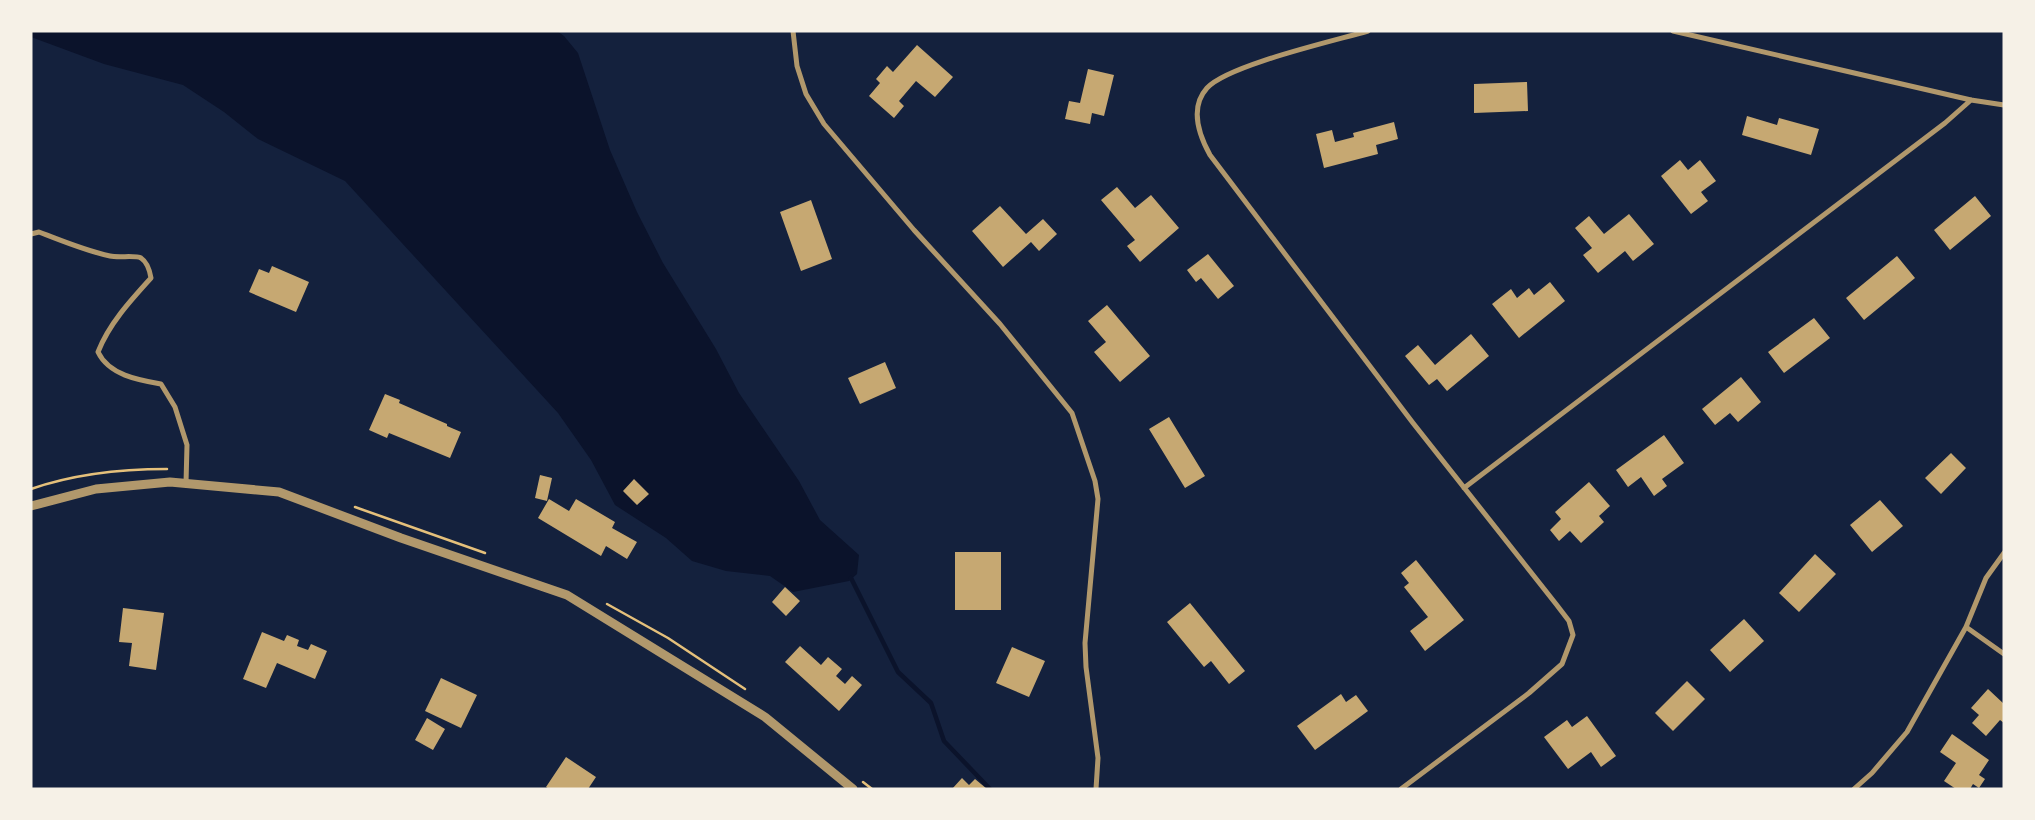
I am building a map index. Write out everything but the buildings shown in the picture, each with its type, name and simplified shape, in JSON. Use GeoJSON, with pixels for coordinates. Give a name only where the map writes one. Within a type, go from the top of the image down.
{"type":"FeatureCollection","features":[{"type":"Feature","properties":{"kind":"street"},"geometry":{"type":"LineString","coordinates":[[793,31],[797,66],[806,94],[824,124],[914,230],[1000,324],[1072,413],[1095,481],[1098,499],[1086,643],[1086,667],[1098,758],[1096,789]]}},
{"type":"Feature","properties":{"kind":"street"},"geometry":{"type":"LineString","coordinates":[[1368,31],[1280,56],[1246,67],[1221,78],[1207,88],[1197,107],[1196,115],[1202,140],[1210,155],[1407,416],[1560,610],[1568,621],[1573,635],[1562,664],[1401,789]]}},
{"type":"Feature","properties":{"kind":"street"},"geometry":{"type":"LineString","coordinates":[[1673,31],[1971,100],[2004,105]]}},
{"type":"Feature","properties":{"kind":"street"},"geometry":{"type":"LineString","coordinates":[[1464,488],[1945,122],[1971,100]]}},
{"type":"Feature","properties":{"kind":"street"},"geometry":{"type":"LineString","coordinates":[[31,234],[39,232],[108,256],[122,258],[135,256],[142,259],[150,272],[151,278],[104,336],[98,352],[102,361],[116,371],[144,381],[161,384],[175,407],[187,445],[186,483]]}},
{"type":"Feature","properties":{"kind":"street"},"geometry":{"type":"LineString","coordinates":[[35,505],[96,489],[170,482],[279,492],[401,538],[567,595],[764,717],[853,789]]}},
{"type":"Feature","properties":{"kind":"street"},"geometry":{"type":"LineString","coordinates":[[1854,789],[1872,773],[1907,732],[1966,627],[1986,578],[2004,553]]}},
{"type":"Feature","properties":{"kind":"street"},"geometry":{"type":"LineString","coordinates":[[1966,627],[2004,654]]}},
{"type":"Feature","properties":{"kind":"water"},"geometry":{"type":"Polygon","coordinates":[[[31,31],[557,31],[564,36],[578,53],[610,150],[637,212],[663,263],[716,349],[739,393],[799,481],[820,520],[859,555],[857,574],[849,581],[793,592],[770,576],[726,571],[692,561],[666,538],[615,505],[591,460],[558,413],[345,181],[258,139],[224,112],[183,85],[104,64],[31,37],[31,31]]]}},
{"type":"Feature","properties":{"kind":"waterway"},"geometry":{"type":"LineString","coordinates":[[851,578],[898,672],[931,703],[944,741],[990,789]]}}]}
